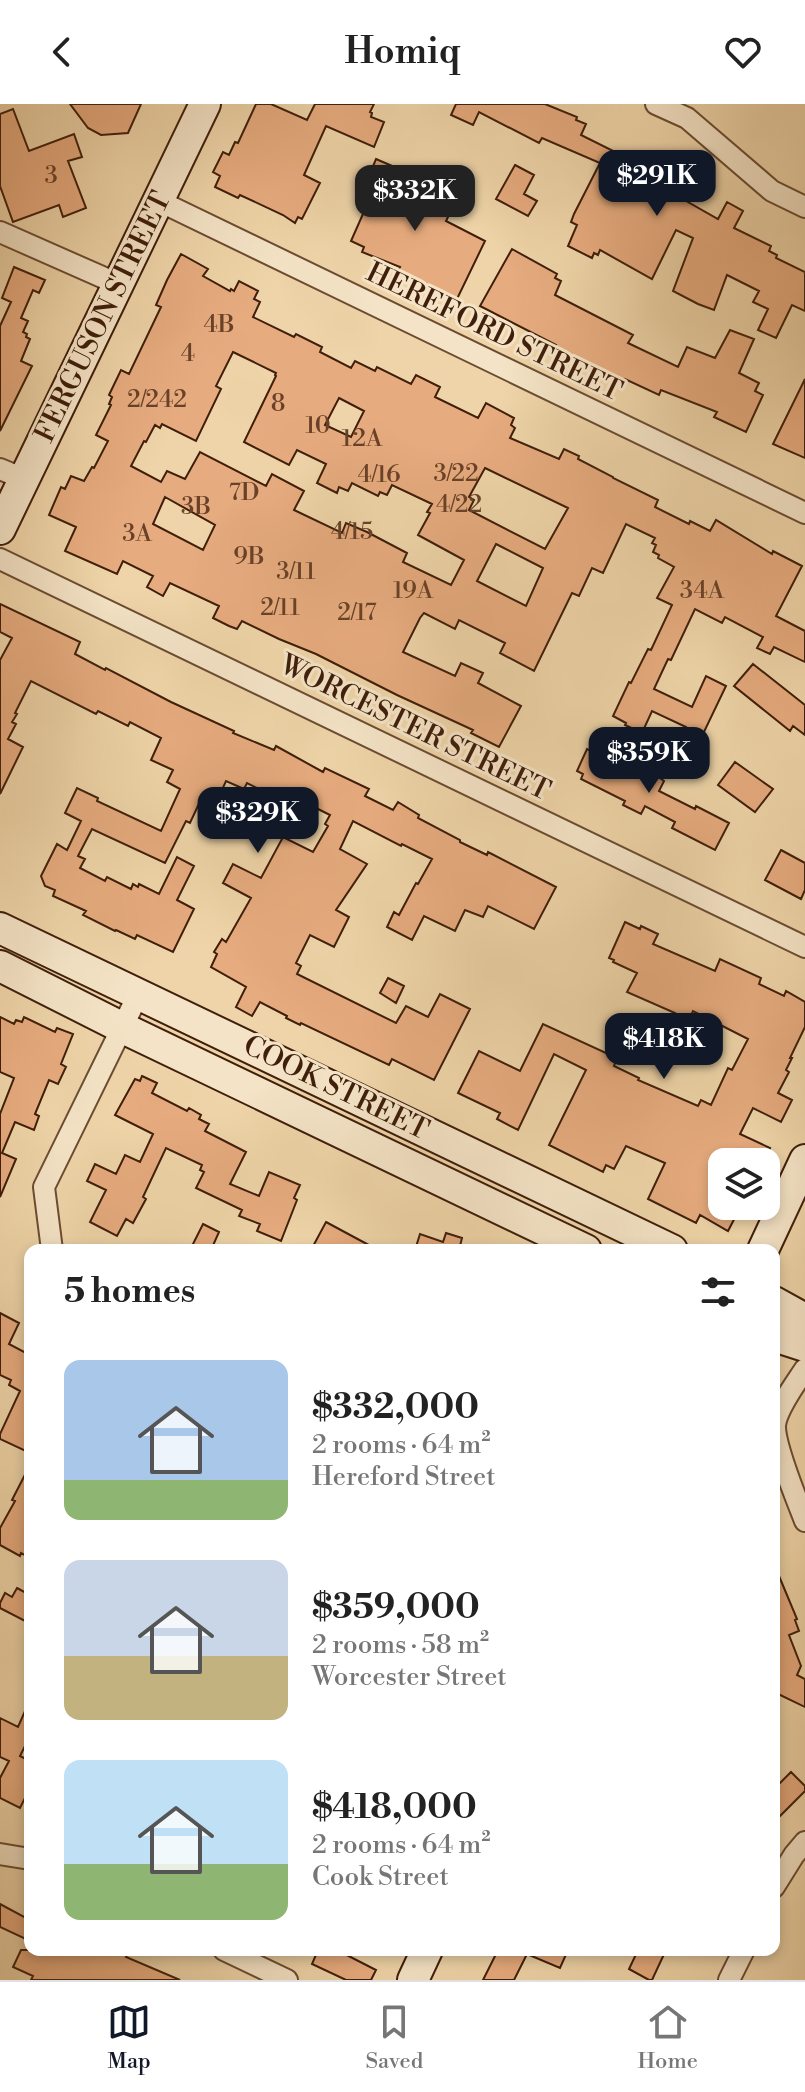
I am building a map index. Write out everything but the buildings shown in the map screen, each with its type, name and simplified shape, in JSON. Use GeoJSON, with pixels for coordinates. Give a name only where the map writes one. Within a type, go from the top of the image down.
{"type":"FeatureCollection","features":[{"type":"Feature","properties":{"kind":"street","name":"FERGUSON STREET"},"geometry":{"type":"LineString","coordinates":[[0,529],[12,474],[118,284],[205,104]]}},
{"type":"Feature","properties":{"kind":"street"},"geometry":{"type":"LineString","coordinates":[[656,104],[687,118],[772,191],[805,207]]}},
{"type":"Feature","properties":{"kind":"street","name":"HEREFORD STREET"},"geometry":{"type":"LineString","coordinates":[[159,201],[805,513]]}},
{"type":"Feature","properties":{"kind":"street"},"geometry":{"type":"LineString","coordinates":[[0,232],[118,284]]}},
{"type":"Feature","properties":{"kind":"street","name":"WORCESTER STREET"},"geometry":{"type":"LineString","coordinates":[[0,559],[805,947]]}},
{"type":"Feature","properties":{"kind":"street","name":"COOK STREET"},"geometry":{"type":"LineString","coordinates":[[0,928],[660,1244]]}},
{"type":"Feature","properties":{"kind":"street","name":"COOK STREET"},"geometry":{"type":"LineString","coordinates":[[0,966],[573,1244]]}},
{"type":"Feature","properties":{"kind":"street"},"geometry":{"type":"LineString","coordinates":[[51,1244],[44,1187],[139,993]]}},
{"type":"Feature","properties":{"kind":"street"},"geometry":{"type":"LineString","coordinates":[[766,1244],[805,1160]]}},
{"type":"Feature","properties":{"kind":"street"},"geometry":{"type":"LineString","coordinates":[[780,1305],[805,1319]]}},
{"type":"Feature","properties":{"kind":"street"},"geometry":{"type":"LineString","coordinates":[[780,1338],[805,1346]]}},
{"type":"Feature","properties":{"kind":"street"},"geometry":{"type":"LineString","coordinates":[[780,1411],[805,1369]]}},
{"type":"Feature","properties":{"kind":"street"},"geometry":{"type":"LineString","coordinates":[[780,1449],[805,1521]]}},
{"type":"Feature","properties":{"kind":"street"},"geometry":{"type":"LineString","coordinates":[[780,1877],[805,1842]]}},
{"type":"Feature","properties":{"kind":"street"},"geometry":{"type":"LineString","coordinates":[[0,1854],[24,1858]]}},
{"type":"Feature","properties":{"kind":"street"},"geometry":{"type":"LineString","coordinates":[[237,1956],[287,1980]]}},
{"type":"Feature","properties":{"kind":"street"},"geometry":{"type":"LineString","coordinates":[[413,1980],[424,1956]]}},
{"type":"Feature","properties":{"kind":"street"},"geometry":{"type":"LineString","coordinates":[[729,1980],[741,1956]]}}]}
